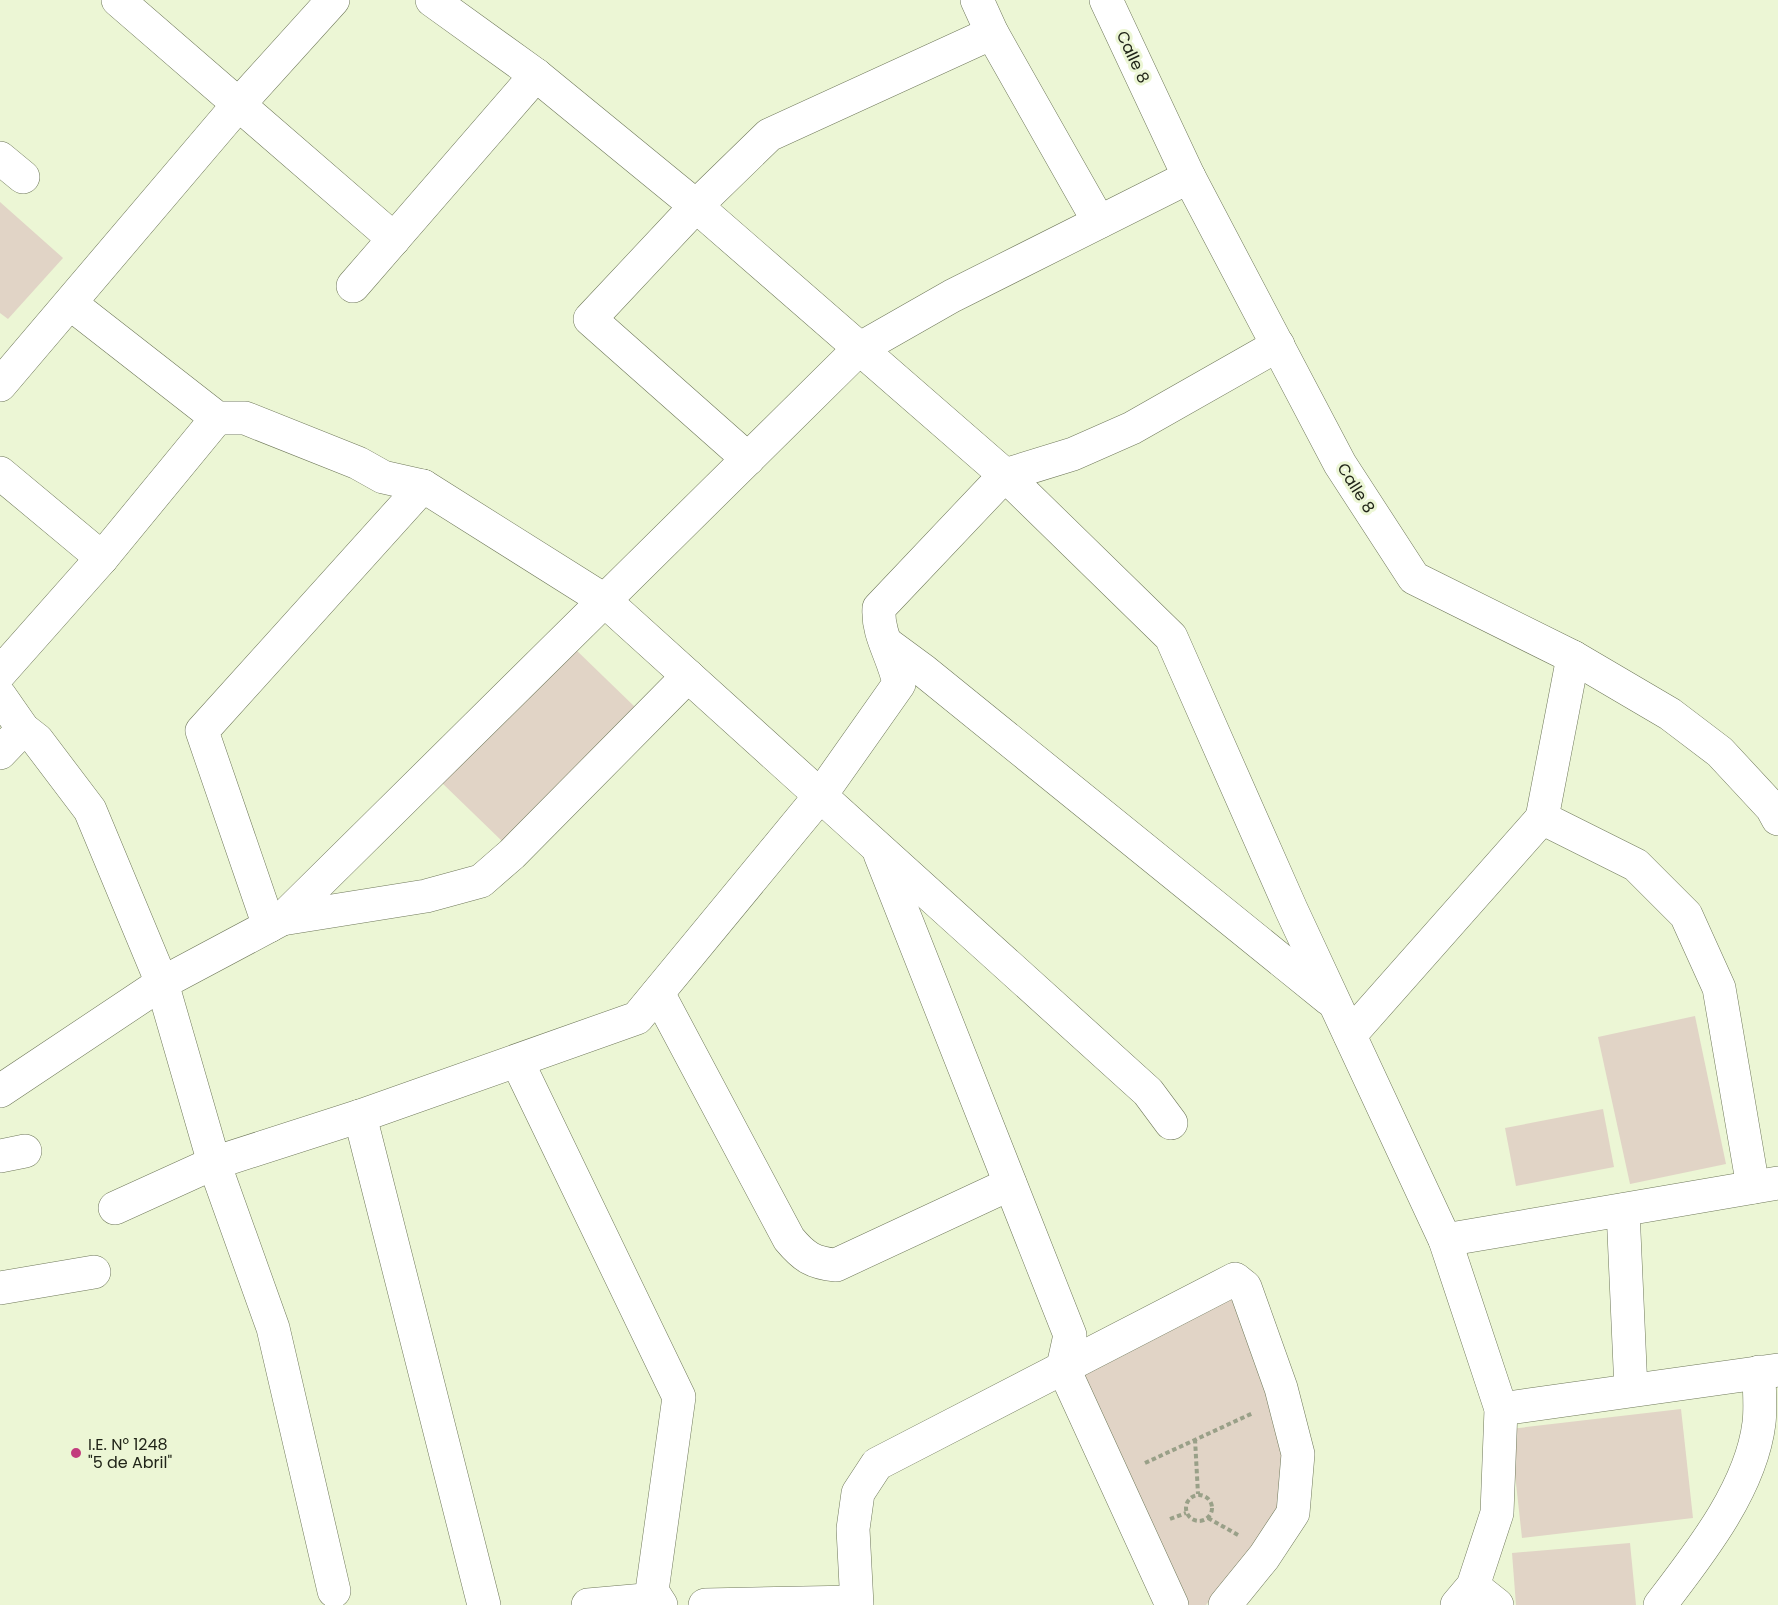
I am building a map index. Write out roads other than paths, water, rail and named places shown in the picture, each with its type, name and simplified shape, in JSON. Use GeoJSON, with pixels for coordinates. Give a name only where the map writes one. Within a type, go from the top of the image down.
{"type":"FeatureCollection","features":[{"type":"Feature","properties":{"kind":"street"},"geometry":{"type":"LineString","coordinates":[[118,0],[394,239]]}},
{"type":"Feature","properties":{"kind":"street"},"geometry":{"type":"LineString","coordinates":[[0,385],[238,105],[333,0]]}},
{"type":"Feature","properties":{"kind":"street"},"geometry":{"type":"LineString","coordinates":[[432,0],[536,75],[696,206],[1005,475],[1171,637],[1335,1004],[1445,1240],[1500,1409],[1497,1513],[1476,1599]]}},
{"type":"Feature","properties":{"kind":"street"},"geometry":{"type":"LineString","coordinates":[[977,0],[992,33],[1099,222]]}},
{"type":"Feature","properties":{"kind":"street","name":"Calle 8"},"geometry":{"type":"LineString","coordinates":[[1106,0],[1189,177],[1340,464],[1414,578],[1574,657],[1670,714],[1720,752],[1772,808],[1778,819]]}},
{"type":"Feature","properties":{"kind":"street"},"geometry":{"type":"LineString","coordinates":[[748,459],[590,319],[696,206],[769,135],[992,33]]}},
{"type":"Feature","properties":{"kind":"street"},"geometry":{"type":"LineString","coordinates":[[352,286],[536,75]]}},
{"type":"Feature","properties":{"kind":"street"},"geometry":{"type":"LineString","coordinates":[[0,1091],[162,983],[276,923],[859,349],[952,296],[1189,177]]}},
{"type":"Feature","properties":{"kind":"street"},"geometry":{"type":"LineString","coordinates":[[71,304],[217,418],[245,418],[348,459],[383,477],[423,486],[604,600],[1148,1092],[1171,1123]]}},
{"type":"Feature","properties":{"kind":"street"},"geometry":{"type":"LineString","coordinates":[[115,1208],[214,1163],[360,1116],[637,1018],[820,796],[899,684],[895,664],[878,625],[879,608],[1005,475],[1072,454],[1131,428],[1278,345]]}},
{"type":"Feature","properties":{"kind":"street"},"geometry":{"type":"LineString","coordinates":[[0,673],[102,558],[217,418]]}},
{"type":"Feature","properties":{"kind":"street"},"geometry":{"type":"LineString","coordinates":[[0,473],[102,558]]}},
{"type":"Feature","properties":{"kind":"street"},"geometry":{"type":"LineString","coordinates":[[276,923],[202,731],[423,486]]}},
{"type":"Feature","properties":{"kind":"street"},"geometry":{"type":"LineString","coordinates":[[886,643],[924,671],[1335,1004]]}},
{"type":"Feature","properties":{"kind":"street"},"geometry":{"type":"LineString","coordinates":[[1350,1035],[1542,818],[1574,657]]}},
{"type":"Feature","properties":{"kind":"street"},"geometry":{"type":"LineString","coordinates":[[276,923],[426,896],[481,881],[512,854],[688,676]]}},
{"type":"Feature","properties":{"kind":"street"},"geometry":{"type":"LineString","coordinates":[[0,696],[23,729],[37,740],[90,810],[162,983],[214,1163],[273,1328],[334,1592]]}},
{"type":"Feature","properties":{"kind":"street"},"geometry":{"type":"LineString","coordinates":[[0,753],[23,729]]}},
{"type":"Feature","properties":{"kind":"street"},"geometry":{"type":"LineString","coordinates":[[1445,1240],[1765,1185],[1719,988],[1686,915],[1636,865],[1542,818]]}},
{"type":"Feature","properties":{"kind":"street"},"geometry":{"type":"LineString","coordinates":[[877,847],[1070,1335],[1063,1367],[1172,1605]]}},
{"type":"Feature","properties":{"kind":"street"},"geometry":{"type":"LineString","coordinates":[[658,993],[789,1239],[803,1256],[817,1264],[836,1265],[1010,1184]]}},
{"type":"Feature","properties":{"kind":"street"},"geometry":{"type":"LineString","coordinates":[[517,1061],[679,1397],[652,1591],[659,1602]]}},
{"type":"Feature","properties":{"kind":"street"},"geometry":{"type":"LineString","coordinates":[[360,1116],[484,1605]]}},
{"type":"Feature","properties":{"kind":"street"},"geometry":{"type":"LineString","coordinates":[[1623,1210],[1631,1390]]}},
{"type":"Feature","properties":{"kind":"street"},"geometry":{"type":"LineString","coordinates":[[0,1288],[94,1272]]}},
{"type":"Feature","properties":{"kind":"street"},"geometry":{"type":"LineString","coordinates":[[705,1605],[856,1603],[853,1529],[858,1493],[877,1464],[1215,1287],[1235,1279],[1245,1287],[1281,1388],[1298,1454],[1293,1513],[1264,1557],[1225,1605]]}},
{"type":"Feature","properties":{"kind":"street"},"geometry":{"type":"LineString","coordinates":[[1500,1409],[1769,1371],[1759,1424],[1744,1477],[1700,1552],[1660,1605]]}},
{"type":"Feature","properties":{"kind":"street"},"geometry":{"type":"LineString","coordinates":[[588,1605],[659,1602]]}},
{"type":"Feature","properties":{"kind":"place","name":"I.E. N° 1248 \"5 de Abril\""},"geometry":{"type":"Point","coordinates":[76,1453]}}]}
